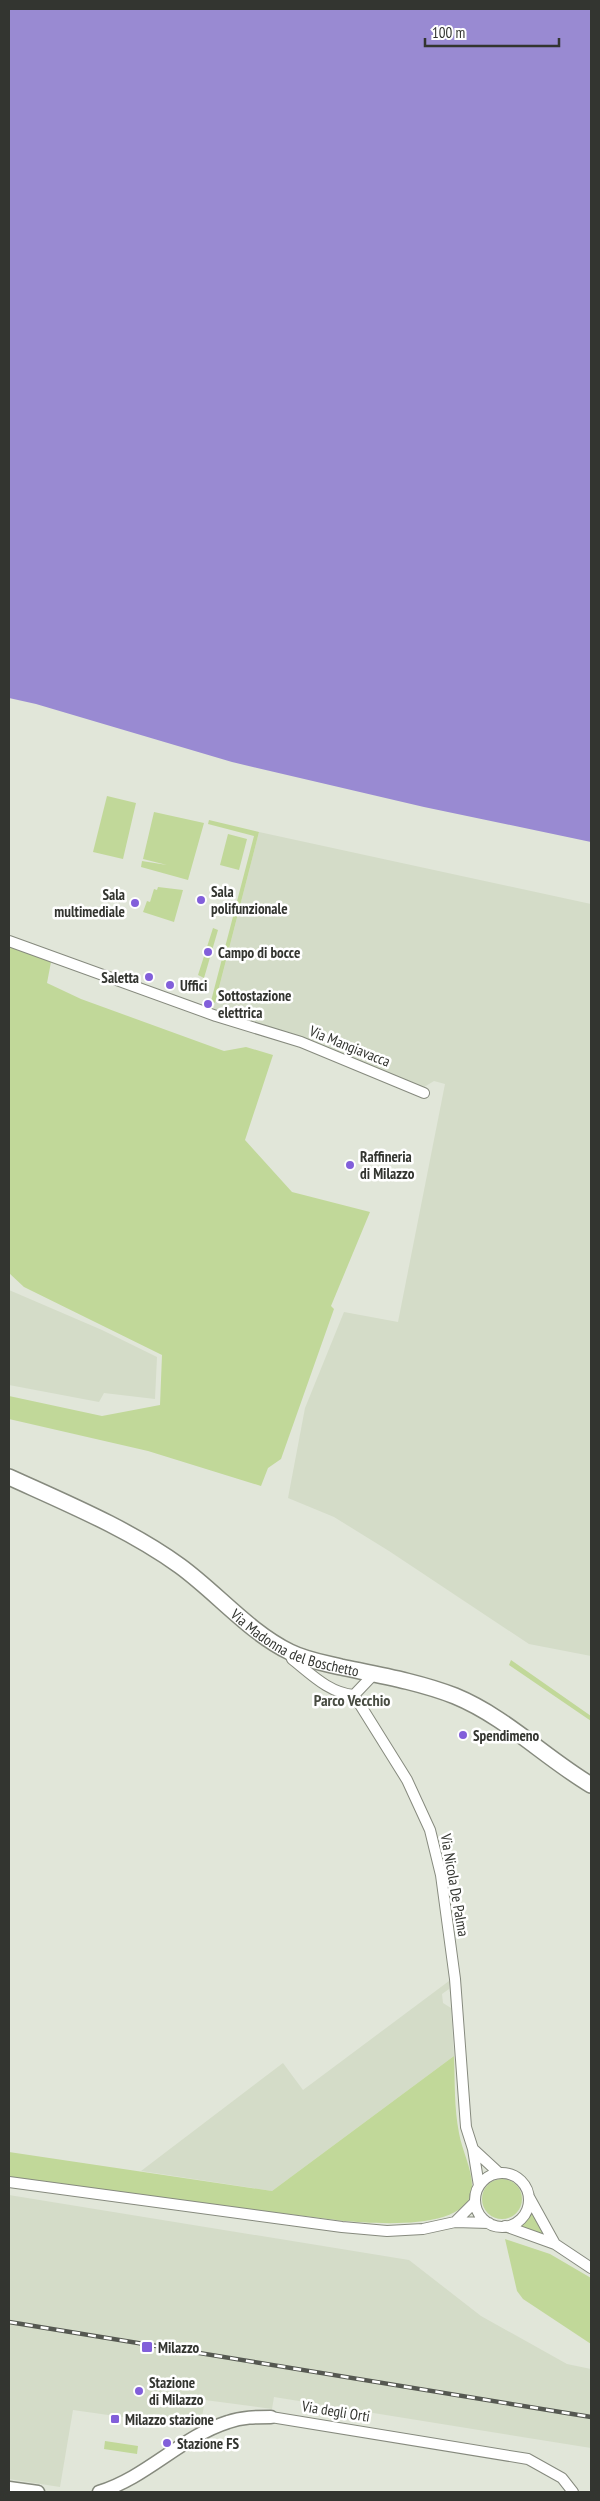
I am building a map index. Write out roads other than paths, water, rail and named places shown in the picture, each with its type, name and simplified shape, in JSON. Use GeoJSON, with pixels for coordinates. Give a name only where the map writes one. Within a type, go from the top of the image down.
{"type":"FeatureCollection","features":[{"type":"Feature","properties":{"kind":"main road","name":"Via Madonna del Boschetto"},"geometry":{"type":"LineString","coordinates":[[9,1477],[160,1552],[201,1583],[248,1624],[290,1652],[309,1659],[420,1684],[476,1706],[591,1785]]}},
{"type":"Feature","properties":{"kind":"street","name":"Via Mangiavacca"},"geometry":{"type":"LineString","coordinates":[[9,941],[216,1016],[301,1042],[424,1093]]}},
{"type":"Feature","properties":{"kind":"street"},"geometry":{"type":"LineString","coordinates":[[290,1652],[292,1659],[330,1688],[342,1694],[354,1695],[374,1674]]}},
{"type":"Feature","properties":{"kind":"street","name":"Via Nicola De Palma"},"geometry":{"type":"LineString","coordinates":[[354,1695],[406,1780],[430,1830],[441,1875],[456,1979],[466,2126],[473,2149],[479,2186]]}},
{"type":"Feature","properties":{"kind":"street"},"geometry":{"type":"LineString","coordinates":[[473,2149],[499,2173]]}},
{"type":"Feature","properties":{"kind":"street"},"geometry":{"type":"LineString","coordinates":[[455,2222],[475,2202],[479,2186],[491,2175],[508,2173],[522,2182],[555,2244]]}},
{"type":"Feature","properties":{"kind":"street"},"geometry":{"type":"LineString","coordinates":[[9,2182],[342,2227],[396,2230],[423,2229],[455,2222],[489,2223],[505,2226],[555,2244],[591,2268]]}},
{"type":"Feature","properties":{"kind":"street"},"geometry":{"type":"LineString","coordinates":[[505,2226],[520,2220],[526,2213],[529,2197]]}},
{"type":"Feature","properties":{"kind":"street"},"geometry":{"type":"LineString","coordinates":[[475,2202],[482,2218],[489,2223]]}},
{"type":"Feature","properties":{"kind":"street","name":"Via degli Orti"},"geometry":{"type":"LineString","coordinates":[[99,2492],[118,2487],[196,2436],[229,2422],[250,2417],[271,2417],[528,2459],[562,2478],[573,2492]]}},
{"type":"Feature","properties":{"kind":"street"},"geometry":{"type":"LineString","coordinates":[[9,2488],[38,2492]]}},
{"type":"Feature","properties":{"kind":"railway"},"geometry":{"type":"LineString","coordinates":[[9,2322],[591,2417]]}},
{"type":"Feature","properties":{"kind":"place","name":"Sala polifunzionale"},"geometry":{"type":"Point","coordinates":[201,900]}},
{"type":"Feature","properties":{"kind":"place","name":"Sala multimediale"},"geometry":{"type":"Point","coordinates":[135,903]}},
{"type":"Feature","properties":{"kind":"place","name":"Campo di bocce"},"geometry":{"type":"Point","coordinates":[208,952]}},
{"type":"Feature","properties":{"kind":"place","name":"Saletta"},"geometry":{"type":"Point","coordinates":[149,977]}},
{"type":"Feature","properties":{"kind":"place","name":"Uffici"},"geometry":{"type":"Point","coordinates":[170,985]}},
{"type":"Feature","properties":{"kind":"place","name":"Sottostazione elettrica"},"geometry":{"type":"Point","coordinates":[208,1004]}},
{"type":"Feature","properties":{"kind":"place","name":"Raffineria di Milazzo"},"geometry":{"type":"Point","coordinates":[350,1165]}},
{"type":"Feature","properties":{"kind":"place","name":"Spendimeno"},"geometry":{"type":"Point","coordinates":[463,1735]}},
{"type":"Feature","properties":{"kind":"place","name":"Milazzo"},"geometry":{"type":"Point","coordinates":[147,2347]}},
{"type":"Feature","properties":{"kind":"place","name":"Stazione di Milazzo"},"geometry":{"type":"Point","coordinates":[139,2391]}},
{"type":"Feature","properties":{"kind":"place","name":"Milazzo stazione"},"geometry":{"type":"Point","coordinates":[115,2419]}},
{"type":"Feature","properties":{"kind":"place","name":"Stazione FS"},"geometry":{"type":"Point","coordinates":[167,2443]}},
{"type":"Feature","properties":{"kind":"district","name":"Parco Vecchio"},"geometry":{"type":"Point","coordinates":[352,1700]}}]}
